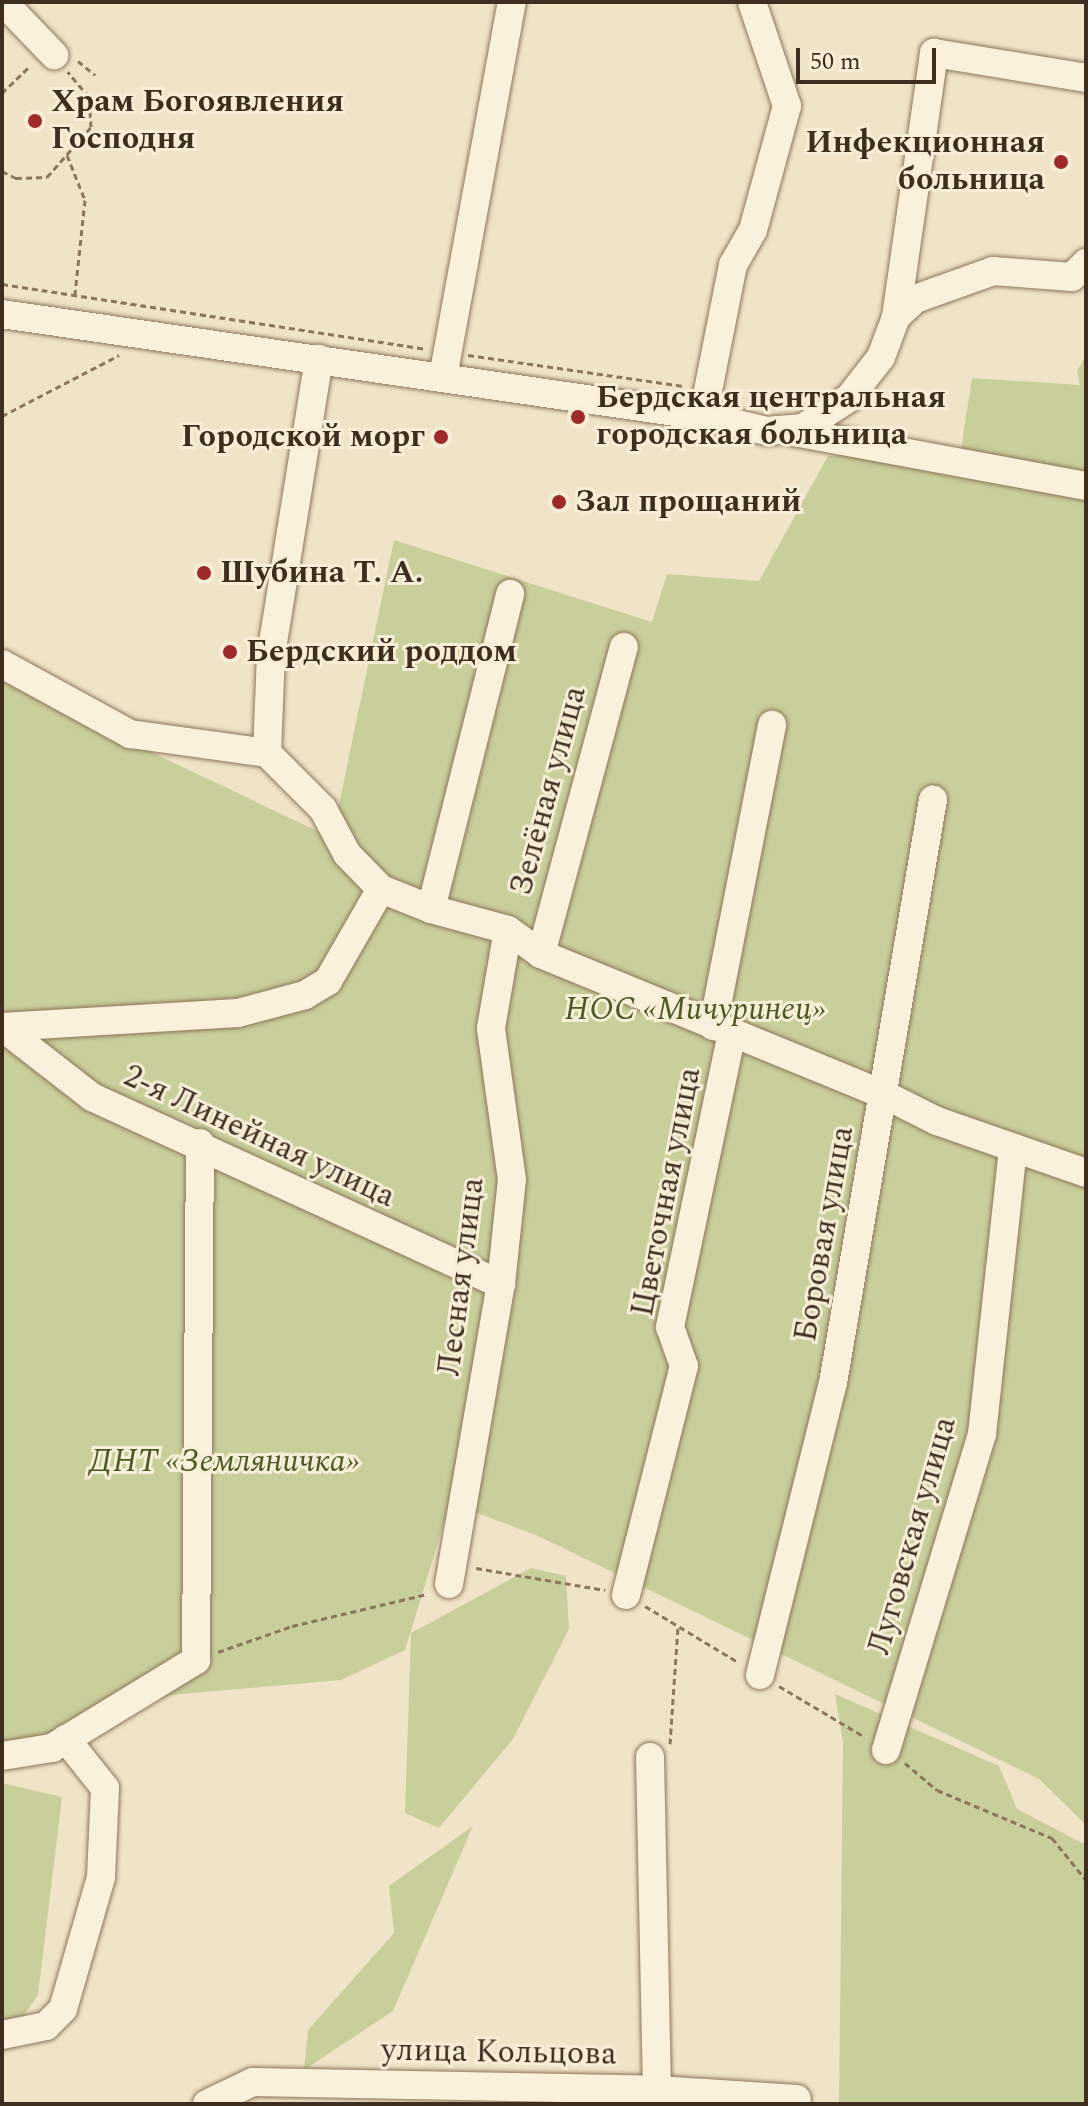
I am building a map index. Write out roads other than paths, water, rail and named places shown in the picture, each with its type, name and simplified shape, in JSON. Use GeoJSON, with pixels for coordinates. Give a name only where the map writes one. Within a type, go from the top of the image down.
{"type":"FeatureCollection","features":[{"type":"Feature","properties":{"kind":"street"},"geometry":{"type":"LineString","coordinates":[[3,2],[50,62]]}},
{"type":"Feature","properties":{"kind":"street"},"geometry":{"type":"LineString","coordinates":[[445,365],[512,2]]}},
{"type":"Feature","properties":{"kind":"street"},"geometry":{"type":"LineString","coordinates":[[703,416],[733,265],[753,230],[787,106],[752,2]]}},
{"type":"Feature","properties":{"kind":"street"},"geometry":{"type":"LineString","coordinates":[[788,431],[816,422],[849,398],[881,357],[896,317],[934,53],[1086,78]]}},
{"type":"Feature","properties":{"kind":"street"},"geometry":{"type":"LineString","coordinates":[[896,317],[915,299],[993,271],[1072,277],[1086,263]]}},
{"type":"Feature","properties":{"kind":"street"},"geometry":{"type":"LineString","coordinates":[[2,314],[319,359],[445,365],[1086,486]]}},
{"type":"Feature","properties":{"kind":"street"},"geometry":{"type":"LineString","coordinates":[[267,753],[271,655],[319,359]]}},
{"type":"Feature","properties":{"kind":"street"},"geometry":{"type":"LineString","coordinates":[[431,909],[510,594]]}},
{"type":"Feature","properties":{"kind":"street","name":"Зелёная улица"},"geometry":{"type":"LineString","coordinates":[[541,954],[624,647]]}},
{"type":"Feature","properties":{"kind":"street"},"geometry":{"type":"LineString","coordinates":[[2,664],[130,734],[267,753],[323,809],[347,854],[381,889],[431,909],[508,930],[541,954],[885,1095],[937,1121],[1086,1173]]}},
{"type":"Feature","properties":{"kind":"street","name":"Цветочная улица"},"geometry":{"type":"LineString","coordinates":[[626,1595],[684,1366],[670,1327],[772,725]]}},
{"type":"Feature","properties":{"kind":"street","name":"Боровая улица"},"geometry":{"type":"LineString","coordinates":[[760,1675],[833,1383],[885,1095],[933,800]]}},
{"type":"Feature","properties":{"kind":"street"},"geometry":{"type":"LineString","coordinates":[[2,1027],[238,1013],[305,995],[328,981],[381,889]]}},
{"type":"Feature","properties":{"kind":"street","name":"Лесная улица"},"geometry":{"type":"LineString","coordinates":[[449,1584],[501,1284],[512,1180],[491,1028],[508,930]]}},
{"type":"Feature","properties":{"kind":"street","name":"2-я Линейная улица"},"geometry":{"type":"LineString","coordinates":[[2,1027],[92,1097],[200,1143],[501,1284]]}},
{"type":"Feature","properties":{"kind":"street"},"geometry":{"type":"LineString","coordinates":[[2,1756],[52,1748],[196,1660],[200,1143]]}},
{"type":"Feature","properties":{"kind":"street","name":"Луговская улица"},"geometry":{"type":"LineString","coordinates":[[886,1750],[982,1434],[1013,1148]]}},
{"type":"Feature","properties":{"kind":"street"},"geometry":{"type":"LineString","coordinates":[[2,2035],[46,2026],[63,2009],[101,1877],[105,1788],[66,1739]]}},
{"type":"Feature","properties":{"kind":"street"},"geometry":{"type":"LineString","coordinates":[[657,2090],[660,1756]]}},
{"type":"Feature","properties":{"kind":"street","name":"улица Кольцова"},"geometry":{"type":"LineString","coordinates":[[207,2104],[210,2098],[253,2082],[657,2090],[797,2099]]}},
{"type":"Feature","properties":{"kind":"place","name":"Храм Богоявления Господня"},"geometry":{"type":"Point","coordinates":[35,121]}},
{"type":"Feature","properties":{"kind":"place","name":"Инфекционная больница"},"geometry":{"type":"Point","coordinates":[1061,162]}},
{"type":"Feature","properties":{"kind":"place","name":"Бердская центральная городская больница"},"geometry":{"type":"Point","coordinates":[578,417]}},
{"type":"Feature","properties":{"kind":"place","name":"Городской морг"},"geometry":{"type":"Point","coordinates":[441,437]}},
{"type":"Feature","properties":{"kind":"place","name":"Зал прощаний"},"geometry":{"type":"Point","coordinates":[559,502]}},
{"type":"Feature","properties":{"kind":"place","name":"Шубина Т. А."},"geometry":{"type":"Point","coordinates":[204,573]}},
{"type":"Feature","properties":{"kind":"place","name":"Бердский роддом"},"geometry":{"type":"Point","coordinates":[230,652]}},
{"type":"Feature","properties":{"kind":"park label","name":"НОС «Мичуринец»"},"geometry":{"type":"Point","coordinates":[695,1010]}},
{"type":"Feature","properties":{"kind":"park label","name":"ДНТ «Земляничка»"},"geometry":{"type":"Point","coordinates":[224,1462]}}]}
